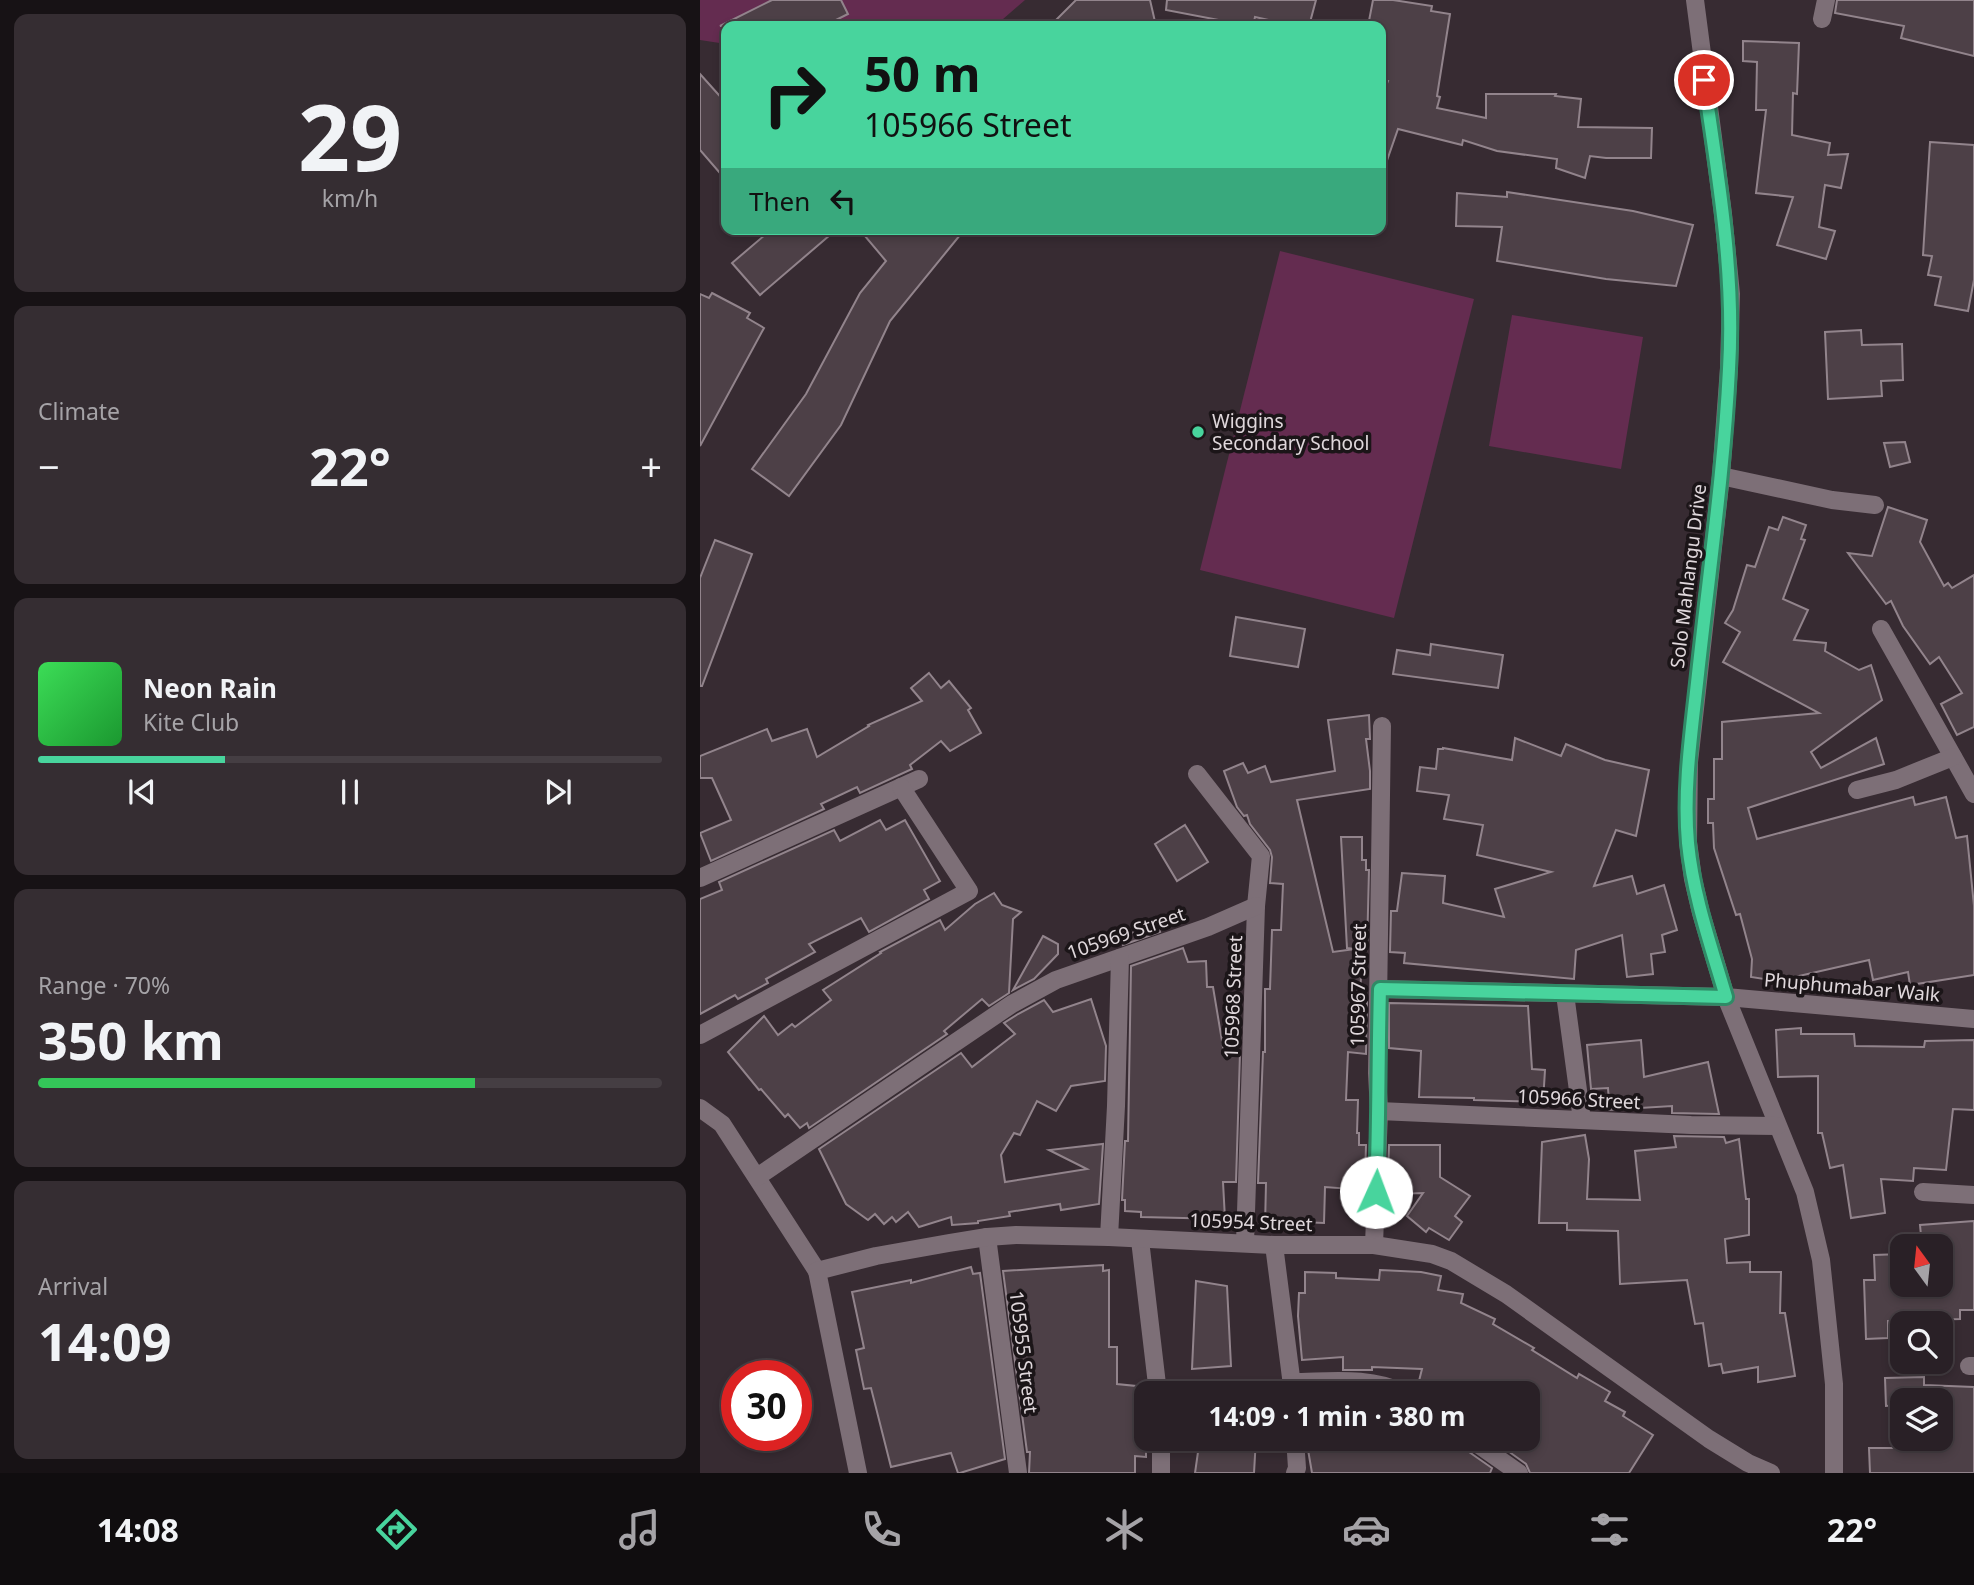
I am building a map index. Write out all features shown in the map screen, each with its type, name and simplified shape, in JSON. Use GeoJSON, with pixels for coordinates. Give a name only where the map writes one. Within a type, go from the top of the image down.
{"type":"FeatureCollection","features":[{"type":"Feature","properties":{"kind":"street","name":"Solo Mahlangu Drive"},"geometry":{"type":"LineString","coordinates":[[1695,0],[1731,294],[1721,476],[1689,762],[1688,842],[1693,879],[1726,997],[1805,1192],[1821,1260],[1834,1384],[1835,1473]]}},
{"type":"Feature","properties":{"kind":"street"},"geometry":{"type":"LineString","coordinates":[[1822,19],[1826,0]]}},
{"type":"Feature","properties":{"kind":"street"},"geometry":{"type":"LineString","coordinates":[[1721,476],[1832,500],[1875,505]]}},
{"type":"Feature","properties":{"kind":"street"},"geometry":{"type":"LineString","coordinates":[[1881,629],[1974,794]]}},
{"type":"Feature","properties":{"kind":"street","name":"105967 Street"},"geometry":{"type":"LineString","coordinates":[[1374,1245],[1379,1111],[1377,1073],[1382,726]]}},
{"type":"Feature","properties":{"kind":"street"},"geometry":{"type":"LineString","coordinates":[[1857,790],[1896,780],[1953,757]]}},
{"type":"Feature","properties":{"kind":"street","name":"105968 Street"},"geometry":{"type":"LineString","coordinates":[[1197,774],[1261,856],[1256,906],[1245,1243]]}},
{"type":"Feature","properties":{"kind":"street"},"geometry":{"type":"LineString","coordinates":[[700,878],[919,779]]}},
{"type":"Feature","properties":{"kind":"street"},"geometry":{"type":"LineString","coordinates":[[700,1035],[969,891],[901,787]]}},
{"type":"Feature","properties":{"kind":"street","name":"105969 Street"},"geometry":{"type":"LineString","coordinates":[[757,1177],[1012,1004],[1056,980],[1208,927],[1256,906]]}},
{"type":"Feature","properties":{"kind":"street"},"geometry":{"type":"LineString","coordinates":[[1109,1237],[1120,958]]}},
{"type":"Feature","properties":{"kind":"street"},"geometry":{"type":"LineString","coordinates":[[1380,989],[1726,997]]}},
{"type":"Feature","properties":{"kind":"street"},"geometry":{"type":"LineString","coordinates":[[1565,994],[1582,1120]]}},
{"type":"Feature","properties":{"kind":"street","name":"Phuphumabar Walk"},"geometry":{"type":"LineString","coordinates":[[1726,997],[1974,1019]]}},
{"type":"Feature","properties":{"kind":"street"},"geometry":{"type":"LineString","coordinates":[[700,1108],[722,1124],[817,1271],[858,1473]]}},
{"type":"Feature","properties":{"kind":"street","name":"105966 Street"},"geometry":{"type":"LineString","coordinates":[[1379,1111],[1777,1126]]}},
{"type":"Feature","properties":{"kind":"street"},"geometry":{"type":"LineString","coordinates":[[1923,1192],[1974,1195]]}},
{"type":"Feature","properties":{"kind":"street","name":"105954 Street"},"geometry":{"type":"LineString","coordinates":[[817,1271],[876,1256],[988,1237],[1016,1236],[1109,1237],[1274,1245],[1374,1245],[1432,1254],[1451,1261],[1506,1294],[1709,1439],[1748,1463],[1771,1473]]}},
{"type":"Feature","properties":{"kind":"street","name":"105955 Street"},"geometry":{"type":"LineString","coordinates":[[988,1237],[1018,1473]]}},
{"type":"Feature","properties":{"kind":"street"},"geometry":{"type":"LineString","coordinates":[[1140,1240],[1157,1381]]}},
{"type":"Feature","properties":{"kind":"street"},"geometry":{"type":"LineString","coordinates":[[1274,1245],[1292,1381]]}},
{"type":"Feature","properties":{"kind":"street"},"geometry":{"type":"LineString","coordinates":[[1161,1451],[1161,1473]]}},
{"type":"Feature","properties":{"kind":"street"},"geometry":{"type":"LineString","coordinates":[[1297,1451],[1299,1471]]}},
{"type":"Feature","properties":{"kind":"street"},"geometry":{"type":"LineString","coordinates":[[1488,1451],[1519,1473]]}},
{"type":"Feature","properties":{"kind":"shaded area"},"geometry":{"type":"Polygon","coordinates":[[[700,0],[1025,0],[1001,21],[721,21],[721,43],[700,40],[700,0]]]}},
{"type":"Feature","properties":{"kind":"shaded area"},"geometry":{"type":"Polygon","coordinates":[[[1280,251],[1474,299],[1394,618],[1200,570],[1280,251]]]}},
{"type":"Feature","properties":{"kind":"shaded area"},"geometry":{"type":"Polygon","coordinates":[[[1512,315],[1643,337],[1621,469],[1489,446],[1512,315]]]}},
{"type":"Feature","properties":{"kind":"building"},"geometry":{"type":"Polygon","coordinates":[[[772,0],[841,0],[848,14],[834,21],[730,21],[772,0]]]}},
{"type":"Feature","properties":{"kind":"building"},"geometry":{"type":"Polygon","coordinates":[[[1076,0],[1150,0],[1155,21],[1055,21],[1076,0]]]}},
{"type":"Feature","properties":{"kind":"building"},"geometry":{"type":"Polygon","coordinates":[[[1167,0],[1316,0],[1310,21],[1273,21],[1255,17],[1254,21],[1224,21],[1166,10],[1167,0]]]}},
{"type":"Feature","properties":{"kind":"building"},"geometry":{"type":"Polygon","coordinates":[[[1373,0],[1432,6],[1431,11],[1450,14],[1437,108],[1486,118],[1486,94],[1556,94],[1555,96],[1581,99],[1578,127],[1652,128],[1651,158],[1590,156],[1585,178],[1556,168],[1557,159],[1497,151],[1463,140],[1462,145],[1398,129],[1386,163],[1386,21],[1369,21],[1373,0]]]}},
{"type":"Feature","properties":{"kind":"building"},"geometry":{"type":"Polygon","coordinates":[[[1837,0],[1974,0],[1974,56],[1901,38],[1904,26],[1835,13],[1837,0]]]}},
{"type":"Feature","properties":{"kind":"building"},"geometry":{"type":"Polygon","coordinates":[[[1743,41],[1799,43],[1797,94],[1793,93],[1792,135],[1830,143],[1828,155],[1848,154],[1841,188],[1825,185],[1819,227],[1835,231],[1826,259],[1777,245],[1793,197],[1756,193],[1766,110],[1756,110],[1757,62],[1743,61],[1743,41]]]}},
{"type":"Feature","properties":{"kind":"building"},"geometry":{"type":"Polygon","coordinates":[[[700,74],[721,97],[721,174],[700,150],[700,74]]]}},
{"type":"Feature","properties":{"kind":"building"},"geometry":{"type":"Polygon","coordinates":[[[1930,142],[1974,145],[1974,280],[1968,311],[1935,305],[1941,277],[1928,275],[1932,256],[1923,255],[1930,142]]]}},
{"type":"Feature","properties":{"kind":"building"},"geometry":{"type":"Polygon","coordinates":[[[1507,192],[1633,211],[1693,225],[1676,286],[1606,279],[1497,261],[1502,227],[1456,226],[1457,193],[1507,197],[1507,192]]]}},
{"type":"Feature","properties":{"kind":"building"},"geometry":{"type":"Polygon","coordinates":[[[765,235],[830,235],[760,295],[732,263],[765,235]]]}},
{"type":"Feature","properties":{"kind":"building"},"geometry":{"type":"Polygon","coordinates":[[[864,235],[960,235],[890,321],[841,425],[789,496],[752,469],[806,394],[860,293],[886,261],[864,235]]]}},
{"type":"Feature","properties":{"kind":"building"},"geometry":{"type":"Polygon","coordinates":[[[712,293],[750,313],[747,318],[764,328],[700,446],[700,294],[709,298],[712,293]]]}},
{"type":"Feature","properties":{"kind":"building"},"geometry":{"type":"Polygon","coordinates":[[[1861,330],[1862,345],[1902,344],[1903,380],[1881,381],[1882,396],[1828,399],[1825,332],[1861,330]]]}},
{"type":"Feature","properties":{"kind":"building"},"geometry":{"type":"Polygon","coordinates":[[[1905,442],[1910,462],[1890,467],[1884,443],[1905,442]]]}},
{"type":"Feature","properties":{"kind":"building"},"geometry":{"type":"Polygon","coordinates":[[[1888,507],[1927,520],[1920,542],[1944,586],[1948,583],[1952,588],[1974,575],[1974,727],[1957,735],[1941,704],[1962,693],[1939,657],[1930,664],[1903,626],[1891,601],[1886,604],[1848,553],[1872,556],[1888,507]]]}},
{"type":"Feature","properties":{"kind":"building"},"geometry":{"type":"Polygon","coordinates":[[[1783,517],[1806,525],[1801,539],[1805,540],[1783,599],[1808,610],[1794,640],[1826,643],[1825,651],[1859,670],[1871,665],[1882,700],[1811,752],[1821,768],[1876,738],[1884,764],[1748,808],[1757,839],[1913,797],[1915,805],[1946,797],[1956,838],[1967,836],[1974,906],[1974,975],[1910,985],[1908,972],[1873,980],[1869,960],[1777,981],[1751,977],[1752,959],[1740,914],[1736,915],[1714,848],[1713,823],[1708,823],[1708,799],[1714,799],[1714,759],[1722,759],[1722,722],[1819,713],[1723,662],[1740,632],[1725,623],[1733,610],[1747,565],[1755,567],[1769,527],[1778,530],[1783,517]]]}},
{"type":"Feature","properties":{"kind":"building"},"geometry":{"type":"Polygon","coordinates":[[[715,540],[752,554],[700,686],[700,578],[715,540]]]}},
{"type":"Feature","properties":{"kind":"building"},"geometry":{"type":"Polygon","coordinates":[[[1236,617],[1305,629],[1298,667],[1230,656],[1236,617]]]}},
{"type":"Feature","properties":{"kind":"building"},"geometry":{"type":"Polygon","coordinates":[[[1431,644],[1503,655],[1498,688],[1393,674],[1397,650],[1430,655],[1431,644]]]}},
{"type":"Feature","properties":{"kind":"building"},"geometry":{"type":"Polygon","coordinates":[[[929,673],[941,688],[949,681],[971,708],[968,710],[981,733],[950,751],[941,741],[910,765],[912,769],[860,793],[857,787],[821,804],[824,809],[711,861],[700,833],[731,820],[712,778],[700,778],[700,756],[767,729],[772,741],[807,729],[817,757],[868,725],[922,701],[911,688],[929,673]]]}},
{"type":"Feature","properties":{"kind":"building"},"geometry":{"type":"Polygon","coordinates":[[[1369,715],[1370,739],[1366,739],[1370,789],[1297,800],[1333,952],[1355,949],[1347,948],[1341,837],[1362,837],[1362,860],[1366,860],[1366,870],[1369,870],[1367,950],[1362,949],[1360,1002],[1367,1002],[1366,1054],[1348,1052],[1346,1100],[1358,1100],[1359,1145],[1366,1145],[1365,1179],[1352,1179],[1351,1189],[1325,1187],[1324,1223],[1301,1222],[1301,1228],[1265,1227],[1266,1183],[1258,1183],[1265,1052],[1265,989],[1270,989],[1272,930],[1281,930],[1283,884],[1270,883],[1270,850],[1250,824],[1247,815],[1244,816],[1237,807],[1224,771],[1243,763],[1248,773],[1265,766],[1271,782],[1335,771],[1328,720],[1369,715]]]}},
{"type":"Feature","properties":{"kind":"building"},"geometry":{"type":"Polygon","coordinates":[[[1515,738],[1561,756],[1566,744],[1605,760],[1649,770],[1636,836],[1616,830],[1594,886],[1632,876],[1637,894],[1664,885],[1677,930],[1662,935],[1665,952],[1651,954],[1653,974],[1627,977],[1622,935],[1576,950],[1574,979],[1404,963],[1405,953],[1390,952],[1391,911],[1397,911],[1402,873],[1445,876],[1443,903],[1504,917],[1495,889],[1551,872],[1477,855],[1483,825],[1444,819],[1449,795],[1417,791],[1420,767],[1436,769],[1438,749],[1512,760],[1515,738]]]}},
{"type":"Feature","properties":{"kind":"building"},"geometry":{"type":"Polygon","coordinates":[[[880,820],[886,830],[905,820],[940,881],[924,890],[929,899],[869,932],[861,918],[809,944],[815,952],[766,979],[768,983],[738,999],[735,995],[700,1014],[700,899],[722,890],[719,882],[834,830],[840,841],[880,820]]]}},
{"type":"Feature","properties":{"kind":"building"},"geometry":{"type":"Polygon","coordinates":[[[1185,825],[1208,862],[1177,881],[1155,844],[1185,825]]]}},
{"type":"Feature","properties":{"kind":"building"},"geometry":{"type":"Polygon","coordinates":[[[994,893],[1002,905],[1021,912],[1013,919],[1009,993],[989,1006],[982,999],[944,1031],[947,1034],[809,1128],[807,1123],[800,1128],[788,1114],[785,1117],[728,1052],[764,1016],[778,1035],[792,1024],[795,1027],[831,1000],[823,990],[880,952],[940,920],[945,930],[975,904],[994,893]]]}},
{"type":"Feature","properties":{"kind":"building"},"geometry":{"type":"Polygon","coordinates":[[[1157,924],[1160,932],[1123,945],[1120,937],[1157,924]]]}},
{"type":"Feature","properties":{"kind":"building"},"geometry":{"type":"Polygon","coordinates":[[[1043,936],[1058,944],[1058,954],[1034,979],[1013,990],[1043,936]]]}},
{"type":"Feature","properties":{"kind":"building"},"geometry":{"type":"Polygon","coordinates":[[[1183,948],[1188,962],[1206,961],[1207,987],[1213,987],[1224,1053],[1240,1053],[1236,1182],[1223,1182],[1225,1219],[1141,1217],[1141,1212],[1125,1211],[1125,1200],[1122,1200],[1125,1141],[1128,1141],[1131,966],[1183,948]]]}},
{"type":"Feature","properties":{"kind":"building"},"geometry":{"type":"Polygon","coordinates":[[[1091,999],[1106,1046],[1105,1081],[1071,1086],[1056,1111],[1037,1101],[1020,1135],[1014,1133],[1001,1155],[1005,1182],[1087,1169],[1049,1150],[1103,1144],[1099,1204],[1061,1210],[1060,1204],[1009,1212],[1010,1216],[978,1223],[952,1225],[951,1217],[919,1227],[908,1212],[896,1222],[892,1217],[884,1224],[875,1214],[868,1220],[846,1204],[819,1149],[961,1053],[972,1067],[1015,1034],[1004,1023],[1018,1014],[1044,1000],[1053,1012],[1091,999]]]}},
{"type":"Feature","properties":{"kind":"building"},"geometry":{"type":"Polygon","coordinates":[[[1389,1003],[1528,1006],[1532,1069],[1545,1070],[1543,1102],[1419,1097],[1421,1051],[1389,1048],[1389,1003]]]}},
{"type":"Feature","properties":{"kind":"building"},"geometry":{"type":"Polygon","coordinates":[[[1801,1028],[1801,1034],[1854,1034],[1855,1046],[1924,1047],[1925,1041],[1974,1040],[1974,1110],[1953,1109],[1946,1170],[1914,1168],[1913,1181],[1881,1179],[1885,1213],[1851,1218],[1843,1165],[1830,1168],[1822,1133],[1818,1133],[1818,1076],[1778,1077],[1776,1030],[1801,1028]]]}},
{"type":"Feature","properties":{"kind":"building"},"geometry":{"type":"Polygon","coordinates":[[[1641,1040],[1644,1077],[1708,1062],[1719,1114],[1672,1113],[1672,1106],[1607,1110],[1619,1104],[1609,1103],[1608,1088],[1591,1089],[1587,1045],[1641,1040]]]}},
{"type":"Feature","properties":{"kind":"building"},"geometry":{"type":"Polygon","coordinates":[[[1585,1135],[1589,1159],[1587,1199],[1640,1200],[1635,1151],[1676,1147],[1674,1136],[1724,1137],[1726,1143],[1739,1139],[1746,1199],[1749,1199],[1749,1235],[1725,1239],[1727,1263],[1750,1262],[1750,1272],[1781,1272],[1780,1313],[1785,1313],[1795,1376],[1758,1382],[1758,1367],[1723,1373],[1721,1364],[1709,1366],[1703,1323],[1695,1324],[1687,1280],[1620,1284],[1618,1231],[1567,1230],[1567,1223],[1539,1223],[1542,1142],[1585,1135]]]}},
{"type":"Feature","properties":{"kind":"building"},"geometry":{"type":"Polygon","coordinates":[[[1389,1145],[1440,1145],[1440,1177],[1470,1196],[1455,1216],[1462,1222],[1449,1240],[1429,1228],[1426,1232],[1407,1216],[1423,1193],[1395,1194],[1395,1178],[1388,1179],[1389,1145]]]}},
{"type":"Feature","properties":{"kind":"building"},"geometry":{"type":"Polygon","coordinates":[[[1974,1221],[1974,1310],[1960,1310],[1960,1319],[1953,1319],[1953,1311],[1890,1311],[1888,1338],[1866,1339],[1864,1280],[1875,1280],[1874,1255],[1890,1254],[1890,1297],[1953,1297],[1953,1234],[1921,1234],[1920,1225],[1974,1221]]]}},
{"type":"Feature","properties":{"kind":"building"},"geometry":{"type":"Polygon","coordinates":[[[1103,1265],[1103,1271],[1109,1270],[1109,1347],[1117,1347],[1117,1384],[1134,1386],[1134,1451],[1146,1451],[1146,1457],[1135,1456],[1135,1473],[1029,1473],[1030,1452],[1027,1452],[1003,1271],[1103,1265]]]}},
{"type":"Feature","properties":{"kind":"building"},"geometry":{"type":"Polygon","coordinates":[[[971,1267],[973,1274],[980,1273],[1005,1459],[960,1473],[951,1453],[891,1467],[871,1388],[864,1389],[856,1350],[864,1348],[852,1292],[911,1280],[911,1283],[971,1267]]]}},
{"type":"Feature","properties":{"kind":"building"},"geometry":{"type":"Polygon","coordinates":[[[1380,1270],[1441,1276],[1438,1290],[1463,1294],[1461,1303],[1495,1319],[1493,1324],[1577,1378],[1579,1374],[1610,1392],[1605,1401],[1625,1412],[1623,1416],[1653,1435],[1629,1473],[1530,1473],[1526,1464],[1508,1451],[1540,1451],[1540,1381],[1419,1381],[1422,1369],[1372,1367],[1372,1370],[1343,1370],[1343,1357],[1302,1360],[1298,1316],[1299,1293],[1305,1293],[1305,1272],[1336,1273],[1336,1278],[1379,1280],[1380,1270]]]}},
{"type":"Feature","properties":{"kind":"building"},"geometry":{"type":"Polygon","coordinates":[[[1196,1281],[1227,1286],[1231,1366],[1192,1369],[1196,1281]]]}},
{"type":"Feature","properties":{"kind":"building"},"geometry":{"type":"Polygon","coordinates":[[[1924,1377],[1924,1385],[1974,1387],[1974,1473],[1870,1473],[1869,1448],[1890,1448],[1890,1451],[1953,1451],[1953,1388],[1890,1388],[1890,1406],[1886,1406],[1885,1378],[1924,1377]]]}},
{"type":"Feature","properties":{"kind":"building"},"geometry":{"type":"Polygon","coordinates":[[[1198,1451],[1255,1451],[1254,1473],[1195,1473],[1198,1451]]]}},
{"type":"Feature","properties":{"kind":"building"},"geometry":{"type":"Polygon","coordinates":[[[1308,1451],[1468,1451],[1492,1468],[1490,1473],[1312,1473],[1308,1451]]]}},
{"type":"Feature","properties":{"kind":"place","name":"Wiggins Secondary School"},"geometry":{"type":"Point","coordinates":[1198,432]}},
{"type":"Feature","properties":{"kind":"route"},"geometry":{"type":"LineString","coordinates":[[1376,1192],[1380,989],[1726,997],[1693,879],[1687,811],[1689,762],[1721,476],[1731,294],[1704,80]]}}]}
